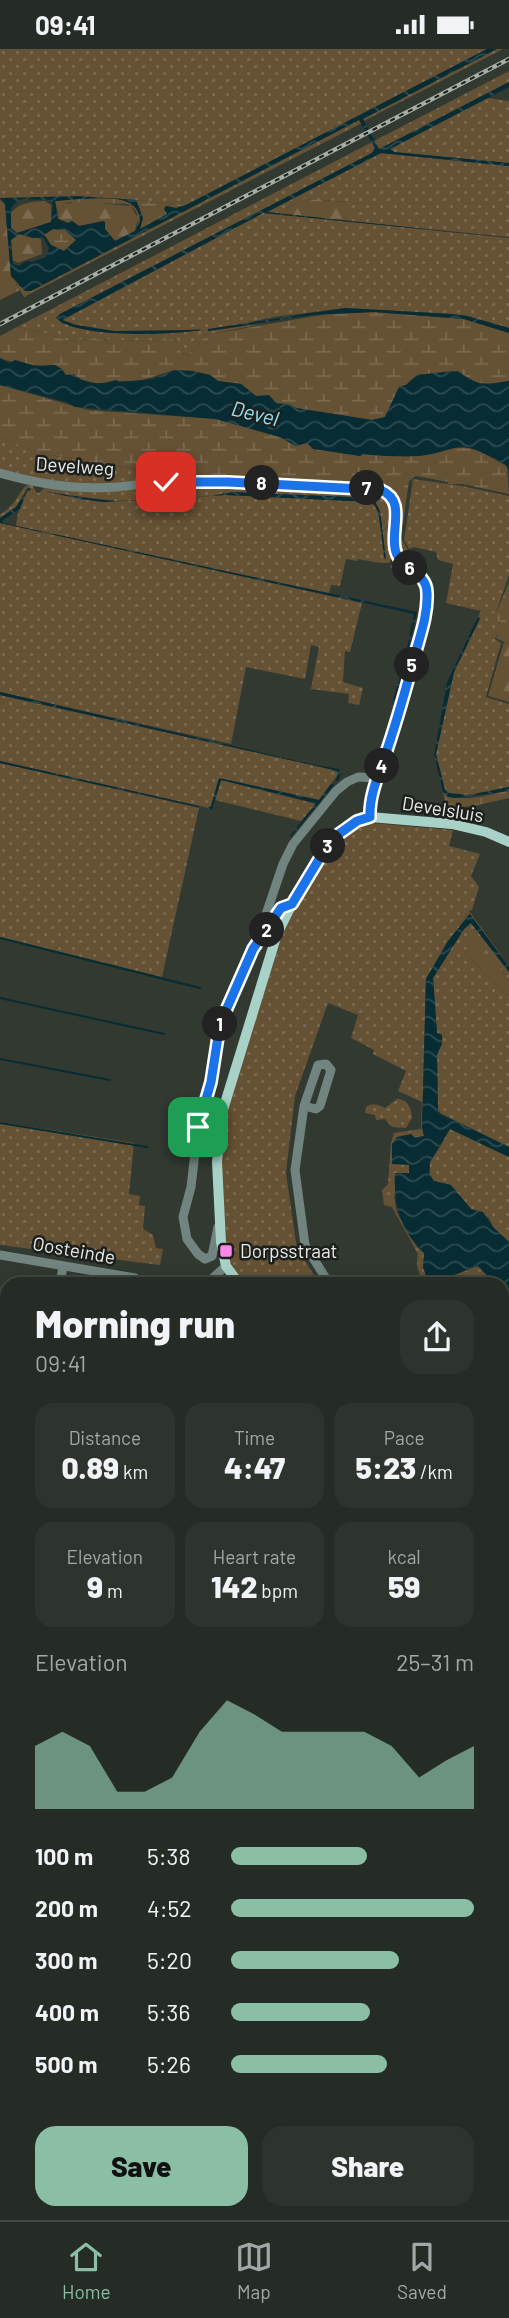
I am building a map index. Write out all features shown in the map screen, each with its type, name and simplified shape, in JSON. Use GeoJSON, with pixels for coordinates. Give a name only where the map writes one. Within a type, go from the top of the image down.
{"type":"FeatureCollection","features":[{"type":"Feature","properties":{"kind":"main road","name":"Develsluis"},"geometry":{"type":"LineString","coordinates":[[370,817],[452,824],[486,832],[509,842]]}},
{"type":"Feature","properties":{"kind":"main road"},"geometry":{"type":"LineString","coordinates":[[234,1277],[226,1266],[222,1252],[219,1221],[217,1162],[222,1114],[277,934],[324,851],[336,836],[357,821],[370,817]]}},
{"type":"Feature","properties":{"kind":"street","name":"Develweg"},"geometry":{"type":"LineString","coordinates":[[0,473],[39,483],[86,488],[212,481],[363,488],[389,494],[396,507],[396,554],[399,561],[422,577],[427,597],[424,619],[398,719],[372,794],[370,817]]}},
{"type":"Feature","properties":{"kind":"street"},"geometry":{"type":"LineString","coordinates":[[219,1221],[212,1256],[209,1259],[202,1258],[187,1238],[183,1217],[191,1188],[198,1127],[211,1082],[220,1024],[253,949],[283,864],[305,828],[347,782],[358,778],[378,778]]}},
{"type":"Feature","properties":{"kind":"street"},"geometry":{"type":"LineString","coordinates":[[253,949],[281,908],[292,904]]}},
{"type":"Feature","properties":{"kind":"street"},"geometry":{"type":"LineString","coordinates":[[304,1106],[316,1109],[320,1106],[331,1070],[326,1064],[318,1065],[304,1106],[295,1170],[304,1240],[307,1250],[325,1277]]}},
{"type":"Feature","properties":{"kind":"street","name":"Oosteinde"},"geometry":{"type":"LineString","coordinates":[[0,1255],[129,1277]]}},
{"type":"Feature","properties":{"kind":"street"},"geometry":{"type":"LineString","coordinates":[[61,1277],[63,1266]]}},
{"type":"Feature","properties":{"kind":"street"},"geometry":{"type":"LineString","coordinates":[[214,1277],[226,1266]]}},
{"type":"Feature","properties":{"kind":"green space"},"geometry":{"type":"Polygon","coordinates":[[[0,49],[487,49],[186,205],[114,198],[0,198],[0,49]]]}},
{"type":"Feature","properties":{"kind":"green space"},"geometry":{"type":"Polygon","coordinates":[[[496,49],[503,49],[364,121],[365,116],[496,49]]]}},
{"type":"Feature","properties":{"kind":"green space"},"geometry":{"type":"Polygon","coordinates":[[[509,71],[509,82],[386,146],[379,149],[374,141],[509,71]]]}},
{"type":"Feature","properties":{"kind":"green space"},"geometry":{"type":"Polygon","coordinates":[[[487,98],[509,101],[509,163],[394,152],[390,149],[487,98]]]}},
{"type":"Feature","properties":{"kind":"green space"},"geometry":{"type":"Polygon","coordinates":[[[359,120],[362,123],[24,297],[20,290],[0,300],[0,297],[17,285],[17,281],[19,286],[31,291],[359,120]]]}},
{"type":"Feature","properties":{"kind":"green space"},"geometry":{"type":"Polygon","coordinates":[[[372,142],[375,148],[372,153],[60,314],[61,323],[86,328],[62,320],[263,213],[509,238],[509,328],[451,314],[345,308],[274,317],[209,331],[267,323],[205,335],[190,356],[180,352],[177,339],[69,341],[17,327],[372,142]],[[201,329],[167,331],[199,331],[201,329]]]}},
{"type":"Feature","properties":{"kind":"green space"},"geometry":{"type":"Polygon","coordinates":[[[381,153],[509,166],[509,237],[347,221],[348,202],[305,199],[287,208],[285,214],[267,212],[381,153]]]}},
{"type":"Feature","properties":{"kind":"green space"},"geometry":{"type":"Polygon","coordinates":[[[107,198],[126,201],[138,212],[140,221],[136,230],[137,215],[127,204],[70,202],[64,204],[58,214],[55,201],[107,198]]]}},
{"type":"Feature","properties":{"kind":"green space"},"geometry":{"type":"Polygon","coordinates":[[[305,199],[349,202],[347,221],[285,214],[287,208],[305,199]]]}},
{"type":"Feature","properties":{"kind":"green space"},"geometry":{"type":"Polygon","coordinates":[[[0,200],[5,204],[11,276],[17,281],[16,287],[0,297],[0,200]]]}},
{"type":"Feature","properties":{"kind":"green space"},"geometry":{"type":"Polygon","coordinates":[[[136,200],[186,205],[176,208],[166,206],[167,214],[139,230],[143,218],[136,200]]]}},
{"type":"Feature","properties":{"kind":"green space"},"geometry":{"type":"Polygon","coordinates":[[[45,201],[51,205],[51,222],[17,233],[11,228],[10,214],[14,210],[26,203],[45,201]]]}},
{"type":"Feature","properties":{"kind":"green space"},"geometry":{"type":"Polygon","coordinates":[[[79,201],[131,206],[138,218],[135,231],[115,241],[105,229],[105,223],[79,226],[72,221],[68,223],[58,219],[64,204],[79,201]]]}},
{"type":"Feature","properties":{"kind":"green space"},"geometry":{"type":"Polygon","coordinates":[[[53,229],[65,230],[76,240],[64,251],[51,245],[44,234],[53,229]]]}},
{"type":"Feature","properties":{"kind":"green space"},"geometry":{"type":"Polygon","coordinates":[[[19,234],[41,239],[42,254],[18,263],[12,260],[11,240],[19,234]]]}},
{"type":"Feature","properties":{"kind":"green space"},"geometry":{"type":"Polygon","coordinates":[[[374,312],[464,319],[509,333],[509,381],[499,384],[474,383],[464,375],[451,371],[417,375],[406,385],[399,387],[385,417],[372,420],[277,403],[256,396],[241,384],[218,381],[210,375],[192,371],[174,370],[140,381],[112,381],[104,385],[66,376],[51,365],[26,364],[0,358],[0,336],[17,327],[69,341],[177,339],[182,344],[180,352],[190,356],[205,335],[327,314],[374,312]]]}},
{"type":"Feature","properties":{"kind":"green space"},"geometry":{"type":"Polygon","coordinates":[[[0,385],[88,410],[216,419],[280,437],[292,444],[308,443],[360,456],[420,456],[455,447],[471,447],[507,466],[509,494],[416,476],[409,481],[401,538],[408,550],[402,558],[398,538],[397,499],[392,491],[383,485],[155,472],[44,454],[0,438],[0,385]]]}},
{"type":"Feature","properties":{"kind":"green space"},"geometry":{"type":"Polygon","coordinates":[[[0,438],[44,454],[155,472],[372,483],[383,485],[395,492],[399,506],[397,501],[363,486],[60,483],[0,470],[0,438]]]}},
{"type":"Feature","properties":{"kind":"green space"},"geometry":{"type":"Polygon","coordinates":[[[413,479],[509,496],[509,575],[495,610],[500,626],[495,639],[501,643],[486,697],[509,704],[509,787],[467,795],[451,794],[445,790],[436,754],[454,672],[480,619],[478,617],[481,611],[446,603],[453,564],[438,560],[436,552],[414,547],[409,549],[404,540],[413,479]]]}},
{"type":"Feature","properties":{"kind":"green space"},"geometry":{"type":"Polygon","coordinates":[[[28,484],[33,485],[39,493],[45,487],[175,484],[371,490],[390,500],[393,555],[387,563],[346,559],[340,586],[331,585],[329,594],[16,526],[20,505],[31,488],[27,488],[16,507],[0,518],[0,514],[10,507],[28,484]],[[44,492],[103,502],[170,498],[116,501],[44,492]],[[232,492],[212,496],[371,502],[378,511],[386,560],[380,511],[373,498],[232,492]]]}},
{"type":"Feature","properties":{"kind":"green space"},"geometry":{"type":"Polygon","coordinates":[[[0,523],[362,603],[350,652],[345,651],[343,682],[363,688],[359,705],[348,703],[349,694],[311,689],[319,647],[311,645],[305,679],[246,667],[231,744],[0,692],[0,523]]]}},
{"type":"Feature","properties":{"kind":"green space"},"geometry":{"type":"Polygon","coordinates":[[[399,565],[422,581],[425,599],[399,704],[395,703],[412,643],[421,594],[418,583],[390,566],[399,565]]]}},
{"type":"Feature","properties":{"kind":"green space"},"geometry":{"type":"Polygon","coordinates":[[[509,582],[509,644],[496,638],[500,623],[493,615],[509,582]]]}},
{"type":"Feature","properties":{"kind":"green space"},"geometry":{"type":"Polygon","coordinates":[[[504,642],[509,644],[509,702],[488,696],[504,642]]]}},
{"type":"Feature","properties":{"kind":"green space"},"geometry":{"type":"Polygon","coordinates":[[[0,695],[339,773],[319,800],[219,778],[211,806],[208,808],[0,761],[0,695]]]}},
{"type":"Feature","properties":{"kind":"green space"},"geometry":{"type":"Polygon","coordinates":[[[0,763],[199,808],[162,977],[0,937],[0,763]]]}},
{"type":"Feature","properties":{"kind":"green space"},"geometry":{"type":"Polygon","coordinates":[[[221,780],[316,804],[301,821],[215,800],[221,780]]]}},
{"type":"Feature","properties":{"kind":"green space"},"geometry":{"type":"Polygon","coordinates":[[[509,791],[509,798],[450,809],[446,808],[443,792],[450,796],[466,798],[509,791]]]}},
{"type":"Feature","properties":{"kind":"green space"},"geometry":{"type":"Polygon","coordinates":[[[372,823],[453,830],[449,846],[480,854],[471,876],[479,887],[472,910],[469,911],[509,966],[469,914],[448,941],[426,979],[422,1128],[424,1136],[397,1140],[392,1144],[392,1163],[409,1164],[409,1173],[394,1197],[397,1213],[418,1248],[425,1253],[423,1267],[427,1277],[420,1274],[417,1267],[418,1254],[392,1207],[384,1205],[382,1190],[388,1184],[391,1143],[394,1133],[421,1129],[422,1102],[398,1091],[406,1071],[373,1054],[374,1050],[351,1038],[358,1015],[328,1003],[295,1096],[286,1173],[297,1249],[315,1277],[239,1277],[227,1256],[220,1175],[228,1105],[285,925],[325,857],[354,829],[372,823]]]}},
{"type":"Feature","properties":{"kind":"green space"},"geometry":{"type":"Polygon","coordinates":[[[471,923],[509,972],[509,980],[475,936],[465,952],[509,999],[509,1147],[440,1113],[438,1109],[437,1054],[442,1044],[442,1035],[437,1033],[433,978],[464,929],[471,923]]]}},
{"type":"Feature","properties":{"kind":"green space"},"geometry":{"type":"Polygon","coordinates":[[[475,935],[509,980],[509,999],[465,952],[475,935]]]}},
{"type":"Feature","properties":{"kind":"green space"},"geometry":{"type":"Polygon","coordinates":[[[397,1099],[407,1103],[411,1111],[412,1118],[406,1128],[392,1127],[385,1119],[376,1120],[375,1115],[365,1113],[369,1105],[385,1108],[397,1099]]]}},
{"type":"Feature","properties":{"kind":"green space"},"geometry":{"type":"Polygon","coordinates":[[[0,1122],[134,1143],[129,1194],[140,1196],[139,1205],[145,1206],[143,1229],[153,1235],[156,1248],[163,1249],[160,1265],[0,1245],[0,1122]]]}},
{"type":"Feature","properties":{"kind":"green space"},"geometry":{"type":"Polygon","coordinates":[[[450,1129],[509,1157],[509,1242],[493,1227],[489,1218],[471,1209],[451,1185],[434,1181],[430,1176],[430,1162],[450,1129]]]}},
{"type":"Feature","properties":{"kind":"green space"},"geometry":{"type":"Polygon","coordinates":[[[478,1266],[488,1277],[449,1277],[478,1266]]]}},
{"type":"Feature","properties":{"kind":"water"},"geometry":{"type":"Polygon","coordinates":[[[487,49],[497,49],[363,119],[379,149],[509,82],[509,87],[390,149],[394,152],[509,163],[509,166],[381,153],[267,212],[509,238],[263,213],[62,320],[114,331],[201,330],[126,334],[84,329],[67,325],[56,318],[372,153],[375,148],[359,120],[31,291],[25,291],[11,276],[5,204],[0,198],[79,196],[136,200],[143,218],[140,229],[167,214],[164,209],[166,206],[176,208],[487,49]],[[97,198],[55,201],[58,219],[68,223],[72,221],[79,226],[103,221],[105,229],[115,241],[135,231],[140,221],[138,212],[126,201],[97,198]],[[23,199],[11,208],[11,228],[17,233],[51,222],[53,205],[49,200],[23,199]],[[53,229],[44,235],[51,245],[64,251],[76,240],[65,230],[53,229]],[[19,234],[11,240],[13,264],[19,266],[27,261],[46,257],[49,248],[43,237],[33,238],[19,234]]]}},
{"type":"Feature","properties":{"kind":"water"},"geometry":{"type":"Polygon","coordinates":[[[345,308],[467,316],[509,328],[509,333],[464,319],[374,312],[312,315],[208,331],[345,308]]]}},
{"type":"Feature","properties":{"kind":"water","name":"Devel"},"geometry":{"type":"Polygon","coordinates":[[[0,358],[9,363],[15,360],[36,366],[55,365],[66,375],[74,374],[94,383],[153,379],[175,370],[192,371],[210,375],[218,381],[241,384],[256,396],[269,395],[277,404],[372,420],[385,417],[399,387],[406,385],[417,375],[458,371],[482,384],[509,381],[509,470],[497,459],[469,448],[454,448],[418,456],[360,456],[313,449],[307,443],[296,446],[280,437],[216,419],[75,407],[66,402],[0,385],[0,358]]]}},
{"type":"Feature","properties":{"kind":"water"},"geometry":{"type":"Polygon","coordinates":[[[29,488],[31,490],[27,491],[20,509],[2,521],[3,523],[417,612],[396,701],[393,700],[414,614],[0,523],[0,518],[16,507],[29,488]]]}},
{"type":"Feature","properties":{"kind":"water"},"geometry":{"type":"Polygon","coordinates":[[[44,491],[116,501],[177,498],[103,502],[44,491]]]}},
{"type":"Feature","properties":{"kind":"water"},"geometry":{"type":"Polygon","coordinates":[[[232,492],[373,498],[380,511],[386,560],[379,516],[371,502],[212,496],[232,492]]]}},
{"type":"Feature","properties":{"kind":"water"},"geometry":{"type":"Polygon","coordinates":[[[478,617],[480,618],[454,672],[436,754],[445,790],[449,793],[469,795],[509,787],[509,791],[455,798],[448,797],[443,792],[434,755],[447,682],[478,617]]]}},
{"type":"Feature","properties":{"kind":"water"},"geometry":{"type":"Polygon","coordinates":[[[0,692],[339,769],[341,774],[336,781],[338,771],[0,695],[0,692]]]}},
{"type":"Feature","properties":{"kind":"water"},"geometry":{"type":"Polygon","coordinates":[[[0,761],[208,808],[211,806],[219,778],[319,800],[331,784],[334,785],[291,837],[316,803],[221,780],[212,810],[0,761]]]}},
{"type":"Feature","properties":{"kind":"water"},"geometry":{"type":"Polygon","coordinates":[[[470,914],[509,967],[509,972],[471,923],[464,929],[433,978],[437,1033],[442,1035],[442,1044],[437,1054],[438,1109],[440,1114],[509,1147],[509,1157],[450,1129],[430,1162],[429,1173],[434,1181],[451,1185],[471,1209],[483,1212],[493,1227],[509,1242],[509,1277],[488,1277],[478,1266],[448,1277],[427,1277],[423,1267],[424,1253],[409,1236],[400,1217],[395,1196],[395,1173],[409,1173],[409,1165],[392,1164],[392,1144],[397,1137],[411,1134],[415,1138],[424,1136],[422,1128],[426,979],[448,941],[470,914]]]}},
{"type":"Feature","properties":{"kind":"waterway"},"geometry":{"type":"LineString","coordinates":[[0,938],[200,988]]}},
{"type":"Feature","properties":{"kind":"waterway"},"geometry":{"type":"LineString","coordinates":[[0,998],[164,1034]]}},
{"type":"Feature","properties":{"kind":"waterway"},"geometry":{"type":"LineString","coordinates":[[0,1059],[110,1080]]}},
{"type":"Feature","properties":{"kind":"waterway"},"geometry":{"type":"LineString","coordinates":[[0,1123],[147,1147]]}},
{"type":"Feature","properties":{"kind":"railway"},"geometry":{"type":"LineString","coordinates":[[0,324],[509,59]]}},
{"type":"Feature","properties":{"kind":"place","name":"Dorpsstraat"},"geometry":{"type":"Point","coordinates":[226,1251]}},
{"type":"Feature","properties":{"kind":"route"},"geometry":{"type":"LineString","coordinates":[[166,482],[212,481],[381,490],[389,494],[396,507],[394,547],[399,561],[422,577],[427,590],[424,619],[398,719],[372,794],[370,817],[346,827],[336,836],[292,904],[281,908],[253,949],[220,1024],[211,1082],[198,1127]]}}]}
